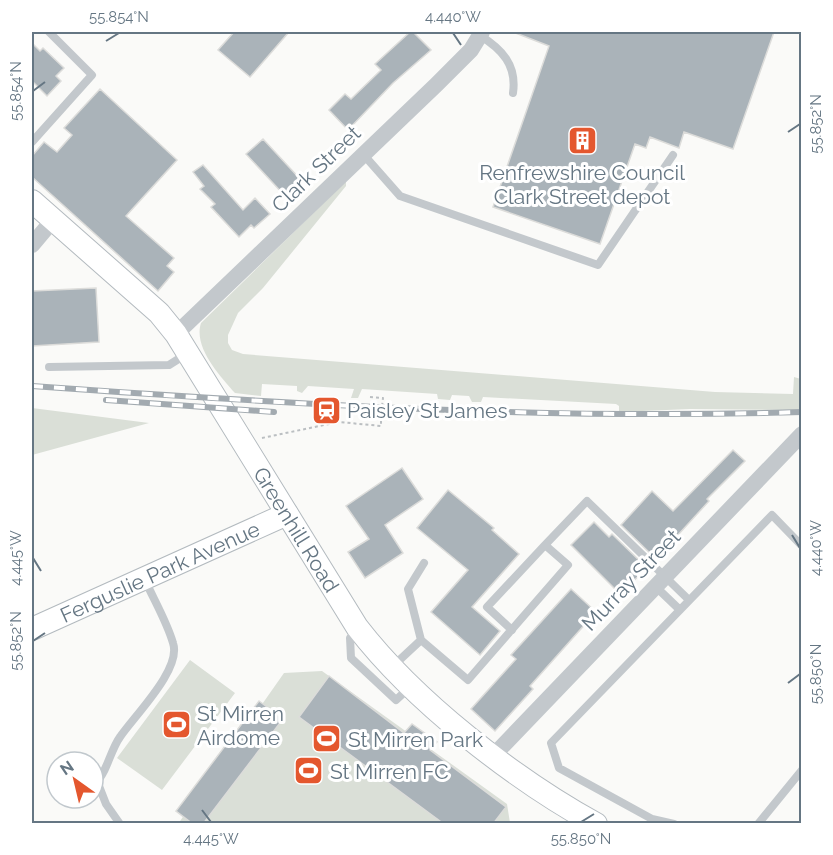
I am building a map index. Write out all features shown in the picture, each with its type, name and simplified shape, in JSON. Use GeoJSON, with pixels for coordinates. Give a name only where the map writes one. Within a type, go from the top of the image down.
{"type":"FeatureCollection","features":[{"type":"Feature","properties":{"kind":"street","name":"Clark Street"},"geometry":{"type":"LineString","coordinates":[[182,343],[363,154],[471,50],[481,33]]}},
{"type":"Feature","properties":{"kind":"street","name":"Greenhill Road"},"geometry":{"type":"LineString","coordinates":[[32,201],[159,313],[182,343],[357,627],[391,667],[493,756],[596,824]]}},
{"type":"Feature","properties":{"kind":"street"},"geometry":{"type":"LineString","coordinates":[[32,245],[53,220]]}},
{"type":"Feature","properties":{"kind":"street","name":"Murray Street"},"geometry":{"type":"LineString","coordinates":[[493,756],[801,434]]}},
{"type":"Feature","properties":{"kind":"street","name":"Ferguslie Park Avenue"},"geometry":{"type":"LineString","coordinates":[[32,629],[287,514]]}},
{"type":"Feature","properties":{"kind":"lane"},"geometry":{"type":"LineString","coordinates":[[32,142],[92,75],[49,32]]}},
{"type":"Feature","properties":{"kind":"lane"},"geometry":{"type":"LineString","coordinates":[[481,33],[507,58],[515,82],[513,93]]}},
{"type":"Feature","properties":{"kind":"lane"},"geometry":{"type":"LineString","coordinates":[[363,154],[400,196],[598,265],[673,155]]}},
{"type":"Feature","properties":{"kind":"lane"},"geometry":{"type":"LineString","coordinates":[[49,367],[169,365],[182,343]]}},
{"type":"Feature","properties":{"kind":"lane"},"geometry":{"type":"LineString","coordinates":[[512,630],[487,607],[587,501],[660,582],[680,610]]}},
{"type":"Feature","properties":{"kind":"lane"},"geometry":{"type":"LineString","coordinates":[[674,824],[652,819],[559,768],[551,743],[772,515],[801,546]]}},
{"type":"Feature","properties":{"kind":"lane"},"geometry":{"type":"LineString","coordinates":[[424,563],[408,589],[421,640],[468,681],[568,565],[545,545]]}},
{"type":"Feature","properties":{"kind":"lane"},"geometry":{"type":"LineString","coordinates":[[105,767],[107,758],[118,739],[172,667],[174,645],[144,579]]}},
{"type":"Feature","properties":{"kind":"lane"},"geometry":{"type":"LineString","coordinates":[[660,582],[689,600]]}},
{"type":"Feature","properties":{"kind":"lane"},"geometry":{"type":"LineString","coordinates":[[357,627],[350,638],[351,658],[396,700],[411,686]]}},
{"type":"Feature","properties":{"kind":"lane"},"geometry":{"type":"LineString","coordinates":[[391,667],[421,640]]}},
{"type":"Feature","properties":{"kind":"lane"},"geometry":{"type":"LineString","coordinates":[[758,824],[801,770]]}},
{"type":"Feature","properties":{"kind":"lane"},"geometry":{"type":"LineString","coordinates":[[105,802],[120,824]]}},
{"type":"Feature","properties":{"kind":"path"},"geometry":{"type":"LineString","coordinates":[[267,436],[329,424],[329,421],[381,426],[382,398],[370,397]]}},
{"type":"Feature","properties":{"kind":"shaded area"},"geometry":{"type":"Polygon","coordinates":[[[346,181],[346,186],[263,288],[238,313],[228,335],[228,343],[232,350],[243,354],[715,392],[793,394],[794,377],[801,379],[801,410],[690,409],[619,412],[619,406],[616,404],[483,397],[481,402],[472,402],[469,396],[452,395],[450,400],[438,399],[437,394],[362,389],[358,398],[351,398],[354,389],[308,386],[302,393],[297,391],[297,386],[262,384],[261,396],[235,393],[209,361],[204,351],[201,342],[201,323],[346,181]]]}},
{"type":"Feature","properties":{"kind":"shaded area"},"geometry":{"type":"Polygon","coordinates":[[[32,408],[149,423],[32,455],[32,408]]]}},
{"type":"Feature","properties":{"kind":"shaded area","name":"St Mirren Airdome"},"geometry":{"type":"Polygon","coordinates":[[[190,660],[235,693],[162,790],[117,758],[190,660]]]}},
{"type":"Feature","properties":{"kind":"shaded area","name":"St Mirren Park"},"geometry":{"type":"Polygon","coordinates":[[[322,671],[507,804],[510,823],[178,824],[284,673],[322,671]]]}},
{"type":"Feature","properties":{"kind":"building"},"geometry":{"type":"Polygon","coordinates":[[[234,32],[289,32],[250,77],[218,50],[234,32]]]}},
{"type":"Feature","properties":{"kind":"building"},"geometry":{"type":"Polygon","coordinates":[[[410,32],[413,32],[431,50],[393,83],[348,130],[329,110],[345,94],[351,99],[381,70],[375,64],[410,32]]]}},
{"type":"Feature","properties":{"kind":"building","name":"Renfrewshire Council Clark Street depot"},"geometry":{"type":"Polygon","coordinates":[[[513,32],[774,32],[733,149],[684,132],[679,148],[650,137],[646,148],[635,144],[600,244],[493,207],[549,46],[513,32]]]}},
{"type":"Feature","properties":{"kind":"building"},"geometry":{"type":"Polygon","coordinates":[[[32,43],[40,51],[43,48],[64,68],[56,76],[61,81],[47,96],[32,81],[32,43]]]}},
{"type":"Feature","properties":{"kind":"building"},"geometry":{"type":"Polygon","coordinates":[[[100,89],[177,160],[126,216],[174,258],[167,266],[174,272],[158,291],[32,177],[32,156],[44,142],[57,152],[72,135],[64,128],[100,89]]]}},
{"type":"Feature","properties":{"kind":"building"},"geometry":{"type":"Polygon","coordinates":[[[263,139],[301,180],[285,196],[246,154],[263,139]]]}},
{"type":"Feature","properties":{"kind":"building"},"geometry":{"type":"Polygon","coordinates":[[[203,165],[243,210],[255,198],[270,214],[254,228],[251,225],[239,237],[211,207],[215,204],[200,189],[204,186],[193,172],[203,165]]]}},
{"type":"Feature","properties":{"kind":"building"},"geometry":{"type":"Polygon","coordinates":[[[96,288],[99,342],[32,346],[32,291],[96,288]]]}},
{"type":"Feature","properties":{"kind":"building"},"geometry":{"type":"Polygon","coordinates":[[[733,450],[745,461],[707,499],[709,501],[656,559],[621,525],[652,491],[673,511],[733,450]]]}},
{"type":"Feature","properties":{"kind":"building"},"geometry":{"type":"Polygon","coordinates":[[[402,468],[423,499],[385,525],[403,553],[365,578],[348,552],[369,539],[346,506],[402,468]]]}},
{"type":"Feature","properties":{"kind":"building"},"geometry":{"type":"Polygon","coordinates":[[[448,490],[494,528],[492,530],[519,554],[472,607],[500,631],[480,655],[431,612],[468,570],[417,528],[448,490]]]}},
{"type":"Feature","properties":{"kind":"building"},"geometry":{"type":"Polygon","coordinates":[[[594,522],[609,537],[612,534],[647,568],[620,594],[571,545],[594,522]]]}},
{"type":"Feature","properties":{"kind":"building"},"geometry":{"type":"Polygon","coordinates":[[[571,589],[596,612],[530,686],[533,689],[495,731],[471,709],[516,659],[511,655],[571,589]]]}},
{"type":"Feature","properties":{"kind":"building"},"geometry":{"type":"Polygon","coordinates":[[[329,676],[404,733],[412,724],[437,742],[430,750],[506,807],[493,824],[444,824],[299,717],[329,676]]]}},
{"type":"Feature","properties":{"kind":"building"},"geometry":{"type":"Polygon","coordinates":[[[259,701],[283,719],[203,824],[193,824],[176,811],[259,701]]]}},
{"type":"Feature","properties":{"kind":"railway"},"geometry":{"type":"LineString","coordinates":[[32,386],[417,409],[609,414],[802,412]]}},
{"type":"Feature","properties":{"kind":"railway"},"geometry":{"type":"LineString","coordinates":[[106,400],[274,412]]}},
{"type":"Feature","properties":{"kind":"place","name":"Renfrewshire Council Clark Street depot"},"geometry":{"type":"Point","coordinates":[582,141]}},
{"type":"Feature","properties":{"kind":"place","name":"Paisley St James"},"geometry":{"type":"Point","coordinates":[326,410]}},
{"type":"Feature","properties":{"kind":"place","name":"St Mirren Airdome"},"geometry":{"type":"Point","coordinates":[176,725]}},
{"type":"Feature","properties":{"kind":"place","name":"St Mirren Park"},"geometry":{"type":"Point","coordinates":[327,739]}},
{"type":"Feature","properties":{"kind":"place","name":"St Mirren FC"},"geometry":{"type":"Point","coordinates":[309,771]}}]}
